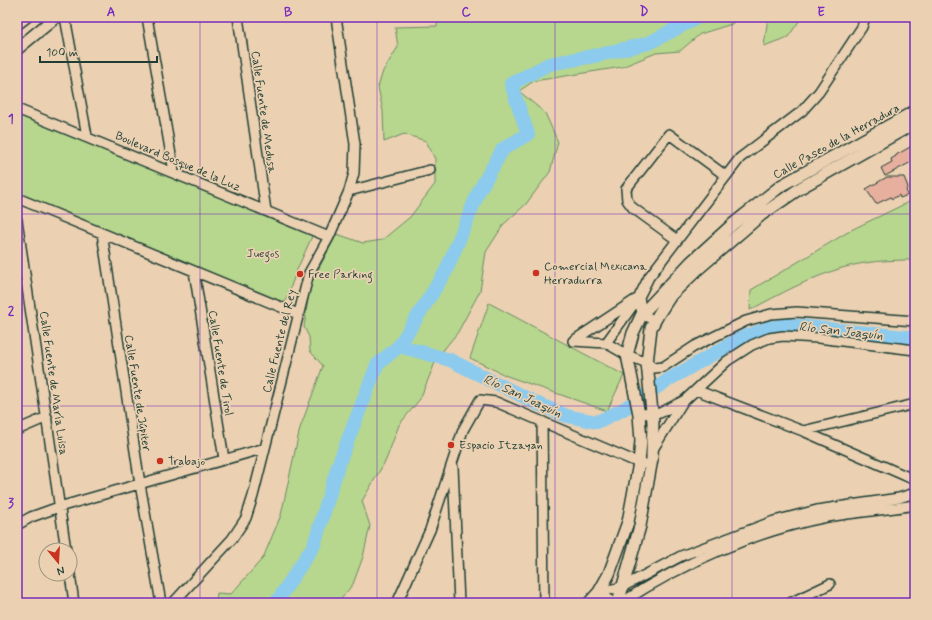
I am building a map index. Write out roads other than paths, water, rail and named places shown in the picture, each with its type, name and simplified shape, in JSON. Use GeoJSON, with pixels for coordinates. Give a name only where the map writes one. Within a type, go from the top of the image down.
{"type":"FeatureCollection","features":[{"type":"Feature","properties":{"kind":"main road"},"geometry":{"type":"LineString","coordinates":[[17,24],[26,17]]}},
{"type":"Feature","properties":{"kind":"main road"},"geometry":{"type":"LineString","coordinates":[[17,49],[56,17]]}},
{"type":"Feature","properties":{"kind":"main road","name":"Calle Paseo de la Herradura"},"geometry":{"type":"LineString","coordinates":[[589,603],[599,592],[610,574],[628,522],[639,463],[641,441],[639,414],[627,355],[633,333],[642,314],[691,262],[733,224],[782,186],[915,112]]}},
{"type":"Feature","properties":{"kind":"main road","name":"Calle Paseo de la Herradura"},"geometry":{"type":"LineString","coordinates":[[619,603],[622,587],[640,526],[651,465],[652,413],[647,363],[651,328],[671,295],[698,269],[761,215],[802,187],[915,123]]}},
{"type":"Feature","properties":{"kind":"street"},"geometry":{"type":"LineString","coordinates":[[66,17],[87,136]]}},
{"type":"Feature","properties":{"kind":"street"},"geometry":{"type":"LineString","coordinates":[[147,17],[174,172]]}},
{"type":"Feature","properties":{"kind":"street","name":"Calle Fuente de Medusa"},"geometry":{"type":"LineString","coordinates":[[238,17],[266,211]]}},
{"type":"Feature","properties":{"kind":"street","name":"Calle Fuente del Rey"},"geometry":{"type":"LineString","coordinates":[[173,603],[232,539],[246,518],[253,496],[309,273],[329,237],[349,191],[354,172],[355,144],[336,17]]}},
{"type":"Feature","properties":{"kind":"street"},"geometry":{"type":"LineString","coordinates":[[606,343],[639,297],[649,276],[740,158],[802,111],[814,97],[862,27],[865,17]]}},
{"type":"Feature","properties":{"kind":"street","name":"Boulevard Bosque de la Luz"},"geometry":{"type":"LineString","coordinates":[[17,109],[87,136],[329,237]]}},
{"type":"Feature","properties":{"kind":"street"},"geometry":{"type":"LineString","coordinates":[[677,240],[633,208],[627,200],[626,188],[669,134],[726,176]]}},
{"type":"Feature","properties":{"kind":"street"},"geometry":{"type":"LineString","coordinates":[[349,191],[430,170]]}},
{"type":"Feature","properties":{"kind":"street"},"geometry":{"type":"LineString","coordinates":[[17,198],[298,314]]}},
{"type":"Feature","properties":{"kind":"street","name":"Calle Fuente de María Luisa"},"geometry":{"type":"LineString","coordinates":[[17,220],[48,417],[65,542]]}},
{"type":"Feature","properties":{"kind":"street","name":"Calle Fuente de Júpiter"},"geometry":{"type":"LineString","coordinates":[[102,233],[140,484],[161,603]]}},
{"type":"Feature","properties":{"kind":"street","name":"Calle Fuente de Tirol"},"geometry":{"type":"LineString","coordinates":[[194,271],[224,459]]}},
{"type":"Feature","properties":{"kind":"street"},"geometry":{"type":"LineString","coordinates":[[639,297],[642,314],[655,321]]}},
{"type":"Feature","properties":{"kind":"street"},"geometry":{"type":"LineString","coordinates":[[639,297],[573,341],[606,343],[627,355],[647,363],[654,368],[663,367],[695,346],[746,321],[772,314],[797,312],[915,321]]}},
{"type":"Feature","properties":{"kind":"street"},"geometry":{"type":"LineString","coordinates":[[639,414],[664,412],[684,400],[726,361],[752,345],[769,338],[783,336],[818,338],[915,350]]}},
{"type":"Feature","properties":{"kind":"street"},"geometry":{"type":"LineString","coordinates":[[696,390],[803,431],[915,480]]}},
{"type":"Feature","properties":{"kind":"street"},"geometry":{"type":"LineString","coordinates":[[397,603],[430,530],[463,430],[480,400],[496,402],[639,463],[651,465]]}},
{"type":"Feature","properties":{"kind":"street","name":"Calle Paseo de la Herradura"},"geometry":{"type":"LineString","coordinates":[[652,449],[684,400]]}},
{"type":"Feature","properties":{"kind":"street"},"geometry":{"type":"LineString","coordinates":[[803,431],[915,404]]}},
{"type":"Feature","properties":{"kind":"street"},"geometry":{"type":"LineString","coordinates":[[17,430],[48,417]]}},
{"type":"Feature","properties":{"kind":"street"},"geometry":{"type":"LineString","coordinates":[[542,421],[544,603]]}},
{"type":"Feature","properties":{"kind":"street"},"geometry":{"type":"LineString","coordinates":[[17,525],[31,517],[59,507],[265,448]]}},
{"type":"Feature","properties":{"kind":"street"},"geometry":{"type":"LineString","coordinates":[[453,460],[459,603]]}},
{"type":"Feature","properties":{"kind":"street"},"geometry":{"type":"LineString","coordinates":[[599,592],[622,587],[681,556],[774,521],[817,510],[898,498],[915,493]]}},
{"type":"Feature","properties":{"kind":"street"},"geometry":{"type":"LineString","coordinates":[[861,503],[863,513]]}},
{"type":"Feature","properties":{"kind":"street"},"geometry":{"type":"LineString","coordinates":[[619,603],[655,581],[716,553],[771,532],[828,517],[915,505]]}},
{"type":"Feature","properties":{"kind":"street"},"geometry":{"type":"LineString","coordinates":[[71,582],[74,603]]}},
{"type":"Feature","properties":{"kind":"street"},"geometry":{"type":"LineString","coordinates":[[790,603],[830,584]]}},
{"type":"Feature","properties":{"kind":"street"},"geometry":{"type":"LineString","coordinates":[[599,592],[614,603]]}},
{"type":"Feature","properties":{"kind":"waterway"},"geometry":{"type":"LineString","coordinates":[[276,603],[314,545],[339,463],[377,365],[399,346],[446,271],[479,191],[503,149],[528,134],[511,84],[549,64],[599,55],[649,43],[698,17]]}},
{"type":"Feature","properties":{"kind":"waterway","name":"Río San Joaquín"},"geometry":{"type":"LineString","coordinates":[[399,346],[450,360],[538,404],[567,416],[597,422],[622,410],[668,380],[741,338],[769,328],[789,325],[915,338]]}},
{"type":"Feature","properties":{"kind":"place","name":"Comercial Mexicana Herradurra"},"geometry":{"type":"Point","coordinates":[536,273]}},
{"type":"Feature","properties":{"kind":"place","name":"Free Parking"},"geometry":{"type":"Point","coordinates":[300,274]}},
{"type":"Feature","properties":{"kind":"place","name":"Espacio Itzayan"},"geometry":{"type":"Point","coordinates":[451,445]}},
{"type":"Feature","properties":{"kind":"place","name":"Trabajo"},"geometry":{"type":"Point","coordinates":[160,461]}},
{"type":"Feature","properties":{"kind":"park label","name":"Juegos"},"geometry":{"type":"Point","coordinates":[263,253]}}]}
